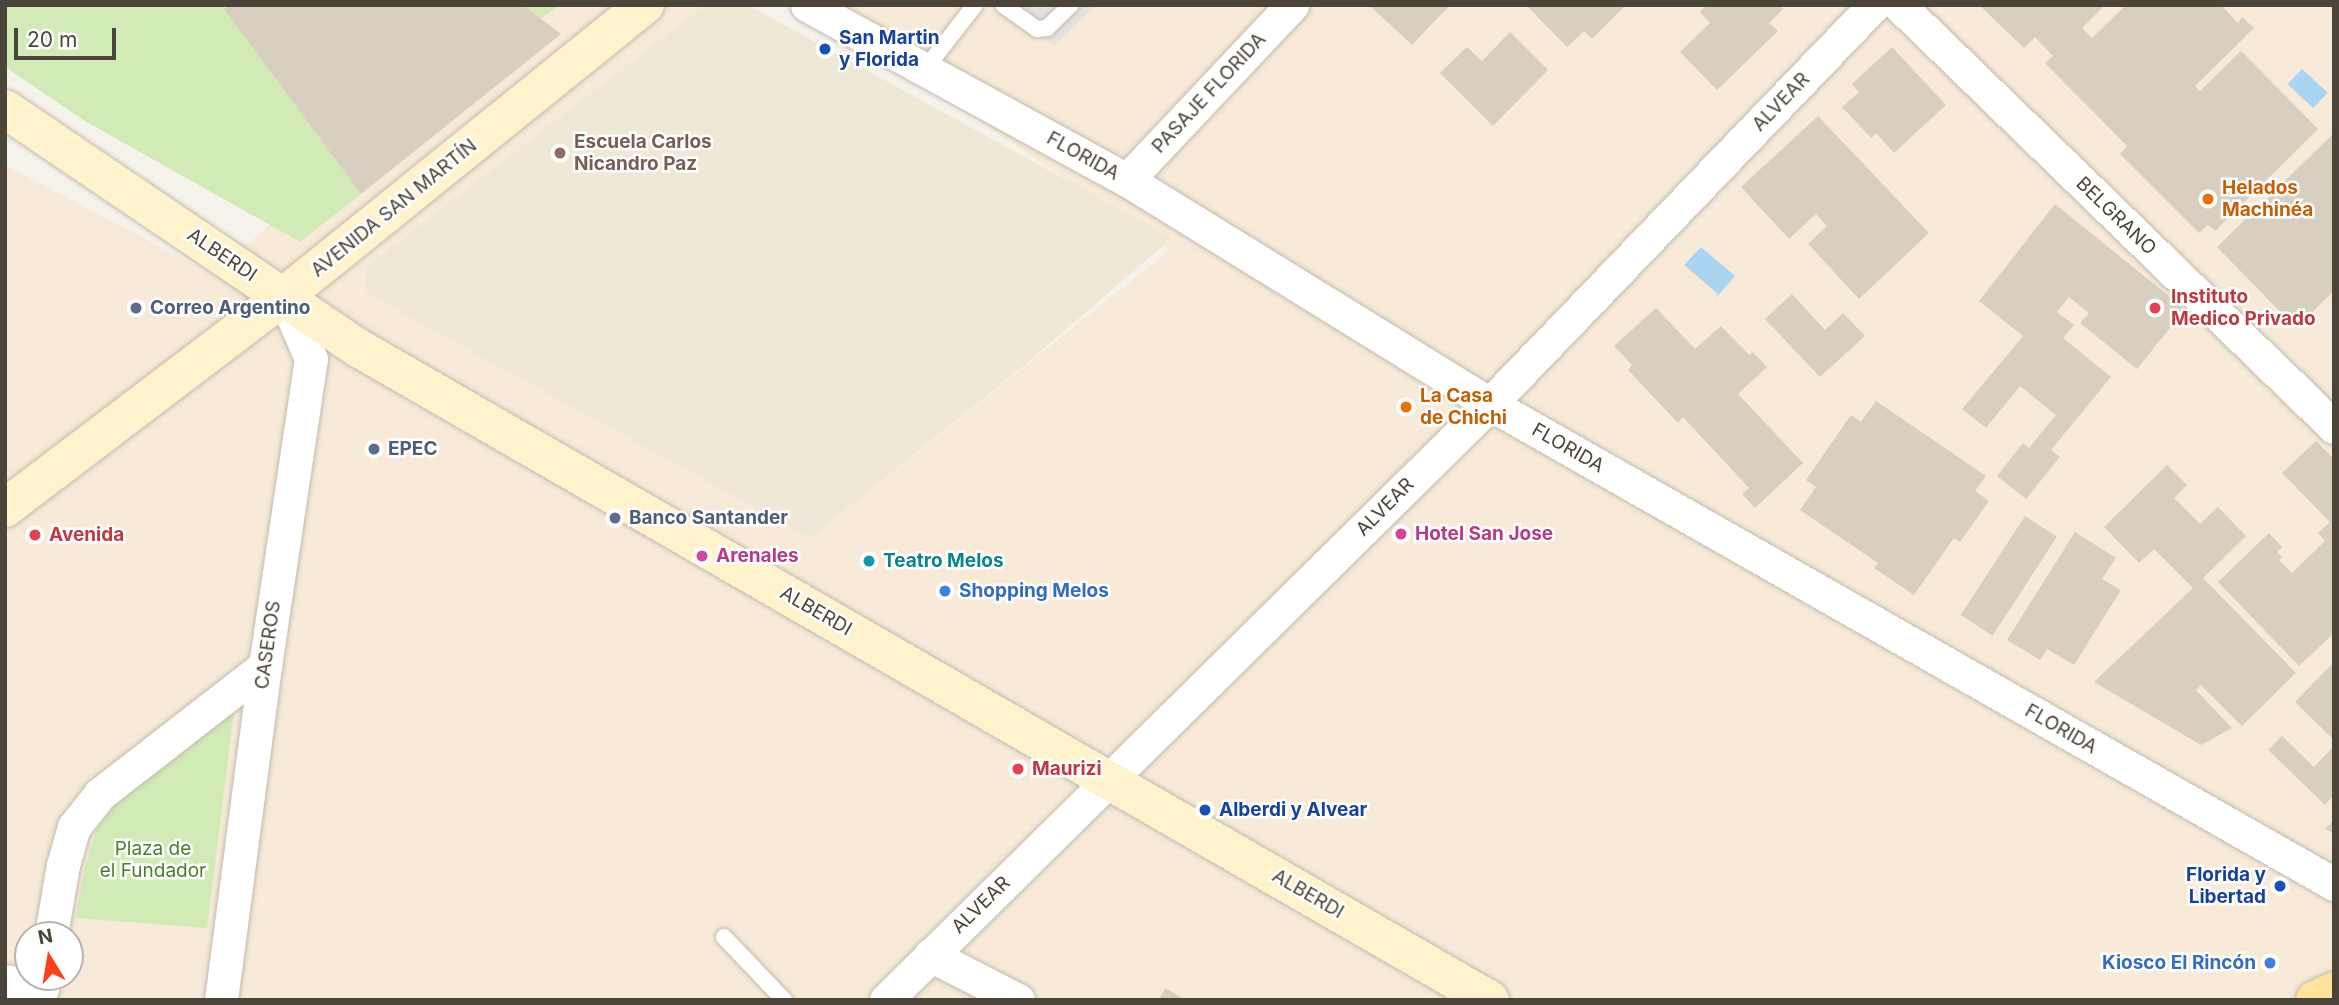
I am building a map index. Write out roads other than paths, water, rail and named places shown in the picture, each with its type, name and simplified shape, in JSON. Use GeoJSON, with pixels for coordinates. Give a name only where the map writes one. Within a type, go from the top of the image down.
{"type":"FeatureCollection","features":[{"type":"Feature","properties":{"kind":"main road","name":"AVENIDA SAN MARTÍN"},"geometry":{"type":"LineString","coordinates":[[5,508],[284,296],[645,5]]}},
{"type":"Feature","properties":{"kind":"main road","name":"ALBERDI"},"geometry":{"type":"LineString","coordinates":[[7,112],[360,349],[1490,1000]]}},
{"type":"Feature","properties":{"kind":"main road"},"geometry":{"type":"LineString","coordinates":[[2315,1000],[2334,991]]}},
{"type":"Feature","properties":{"kind":"street","name":"FLORIDA"},"geometry":{"type":"LineString","coordinates":[[807,5],[1127,180],[1490,404],[2334,884]]}},
{"type":"Feature","properties":{"kind":"street","name":"PASAJE FLORIDA"},"geometry":{"type":"LineString","coordinates":[[1127,180],[1292,5]]}},
{"type":"Feature","properties":{"kind":"street","name":"ALVEAR"},"geometry":{"type":"LineString","coordinates":[[886,1000],[1490,404],[1874,5]]}},
{"type":"Feature","properties":{"kind":"street","name":"BELGRANO"},"geometry":{"type":"LineString","coordinates":[[1899,5],[2334,427]]}},
{"type":"Feature","properties":{"kind":"street","name":"CASEROS"},"geometry":{"type":"LineString","coordinates":[[221,1000],[265,666],[311,359],[284,296]]}},
{"type":"Feature","properties":{"kind":"street"},"geometry":{"type":"LineString","coordinates":[[53,921],[63,865],[74,827],[100,794],[265,666]]}},
{"type":"Feature","properties":{"kind":"street"},"geometry":{"type":"LineString","coordinates":[[930,954],[1018,1000]]}},
{"type":"Feature","properties":{"kind":"lane"},"geometry":{"type":"LineString","coordinates":[[925,69],[975,5]]}},
{"type":"Feature","properties":{"kind":"lane"},"geometry":{"type":"LineString","coordinates":[[1003,5],[1037,29],[1047,27],[1071,5]]}},
{"type":"Feature","properties":{"kind":"lane"},"geometry":{"type":"LineString","coordinates":[[724,937],[785,1000]]}},
{"type":"Feature","properties":{"kind":"water"},"geometry":{"type":"Polygon","coordinates":[[[2302,69],[2328,93],[2313,108],[2288,84],[2302,69]]]}},
{"type":"Feature","properties":{"kind":"water"},"geometry":{"type":"Polygon","coordinates":[[[1701,247],[1735,276],[1715,299],[1718,294],[1684,265],[1701,247]]]}},
{"type":"Feature","properties":{"kind":"place","name":"San Martin y Florida"},"geometry":{"type":"Point","coordinates":[825,49]}},
{"type":"Feature","properties":{"kind":"place","name":"Escuela Carlos Nicandro Paz"},"geometry":{"type":"Point","coordinates":[560,153]}},
{"type":"Feature","properties":{"kind":"place","name":"Helados Machinéa"},"geometry":{"type":"Point","coordinates":[2208,199]}},
{"type":"Feature","properties":{"kind":"place","name":"Correo Argentino"},"geometry":{"type":"Point","coordinates":[136,308]}},
{"type":"Feature","properties":{"kind":"place","name":"Instituto Medico Privado"},"geometry":{"type":"Point","coordinates":[2155,308]}},
{"type":"Feature","properties":{"kind":"place","name":"La Casa de Chichi"},"geometry":{"type":"Point","coordinates":[1406,407]}},
{"type":"Feature","properties":{"kind":"place","name":"EPEC"},"geometry":{"type":"Point","coordinates":[374,449]}},
{"type":"Feature","properties":{"kind":"place","name":"Banco Santander"},"geometry":{"type":"Point","coordinates":[615,518]}},
{"type":"Feature","properties":{"kind":"place","name":"Hotel San Jose"},"geometry":{"type":"Point","coordinates":[1401,534]}},
{"type":"Feature","properties":{"kind":"place","name":"Avenida"},"geometry":{"type":"Point","coordinates":[35,535]}},
{"type":"Feature","properties":{"kind":"place","name":"Arenales"},"geometry":{"type":"Point","coordinates":[702,556]}},
{"type":"Feature","properties":{"kind":"place","name":"Teatro Melos"},"geometry":{"type":"Point","coordinates":[869,561]}},
{"type":"Feature","properties":{"kind":"place","name":"Shopping Melos"},"geometry":{"type":"Point","coordinates":[945,591]}},
{"type":"Feature","properties":{"kind":"place","name":"Maurizi"},"geometry":{"type":"Point","coordinates":[1018,769]}},
{"type":"Feature","properties":{"kind":"place","name":"Alberdi y Alvear"},"geometry":{"type":"Point","coordinates":[1205,810]}},
{"type":"Feature","properties":{"kind":"place","name":"Florida y Libertad"},"geometry":{"type":"Point","coordinates":[2280,886]}},
{"type":"Feature","properties":{"kind":"place","name":"Kiosco El Rincón"},"geometry":{"type":"Point","coordinates":[2270,963]}},
{"type":"Feature","properties":{"kind":"park label","name":"Plaza de el Fundador"},"geometry":{"type":"Point","coordinates":[153,860]}}]}
